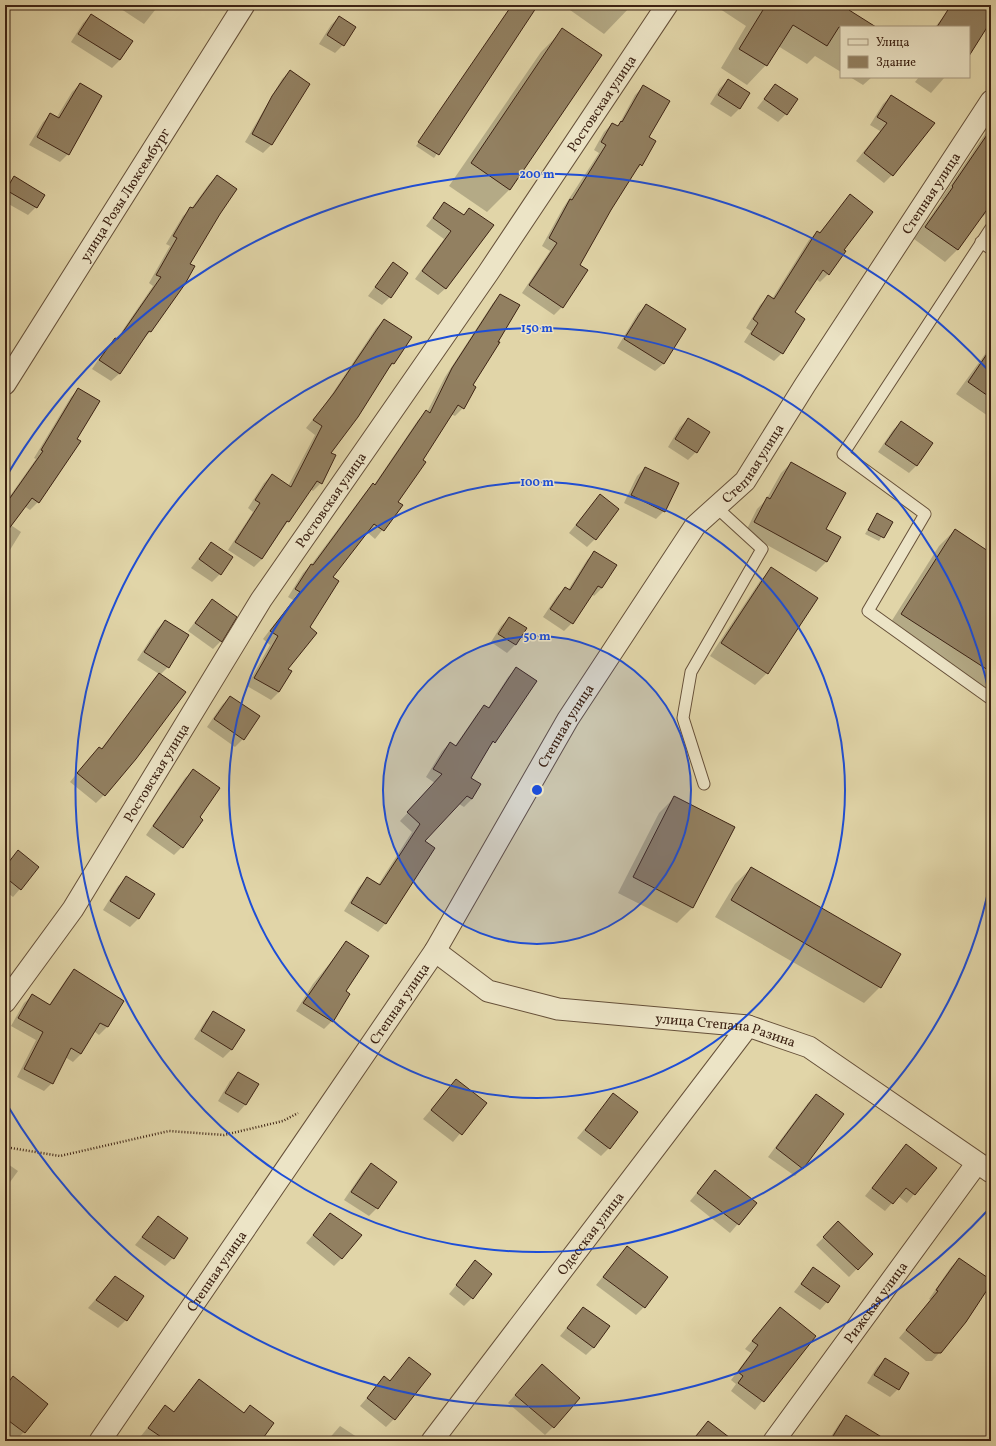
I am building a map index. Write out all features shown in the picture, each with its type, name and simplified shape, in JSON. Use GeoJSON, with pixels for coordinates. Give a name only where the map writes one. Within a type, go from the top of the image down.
{"type":"FeatureCollection","features":[{"type":"Feature","properties":{"kind":"street","name":"улица Розы Люксембург"},"geometry":{"type":"LineString","coordinates":[[5,384],[244,5]]}},
{"type":"Feature","properties":{"kind":"street","name":"Ростовская улица"},"geometry":{"type":"LineString","coordinates":[[5,1002],[73,909],[261,600],[488,273],[667,5]]}},
{"type":"Feature","properties":{"kind":"street","name":"Степная улица"},"geometry":{"type":"LineString","coordinates":[[100,1441],[250,1224],[339,1090],[435,951],[568,719],[695,526],[745,481],[805,385],[991,101]]}},
{"type":"Feature","properties":{"kind":"street","name":"улица Степана Разина"},"geometry":{"type":"LineString","coordinates":[[435,951],[488,991],[558,1009],[748,1026],[809,1047],[984,1168]]}},
{"type":"Feature","properties":{"kind":"street","name":"Одесская улица"},"geometry":{"type":"LineString","coordinates":[[432,1441],[748,1026]]}},
{"type":"Feature","properties":{"kind":"street","name":"Рижская улица"},"geometry":{"type":"LineString","coordinates":[[774,1441],[984,1168]]}},
{"type":"Feature","properties":{"kind":"lane"},"geometry":{"type":"LineString","coordinates":[[991,228],[843,454],[925,514],[868,610],[991,699]]}},
{"type":"Feature","properties":{"kind":"lane"},"geometry":{"type":"LineString","coordinates":[[981,242],[991,249]]}},
{"type":"Feature","properties":{"kind":"lane"},"geometry":{"type":"LineString","coordinates":[[704,784],[683,718],[691,672],[762,549],[716,507]]}},
{"type":"Feature","properties":{"kind":"path"},"geometry":{"type":"LineString","coordinates":[[5,1147],[60,1156],[169,1131],[224,1135],[283,1121],[304,1109]]}},
{"type":"Feature","properties":{"kind":"building"},"geometry":{"type":"Polygon","coordinates":[[[512,5],[538,5],[439,155],[418,142],[512,5]]]}},
{"type":"Feature","properties":{"kind":"building"},"geometry":{"type":"Polygon","coordinates":[[[766,5],[852,5],[849,10],[874,26],[840,26],[827,46],[793,25],[767,66],[739,49],[766,5]]]}},
{"type":"Feature","properties":{"kind":"building"},"geometry":{"type":"Polygon","coordinates":[[[951,5],[991,5],[991,21],[970,54],[970,26],[938,26],[951,5]]]}},
{"type":"Feature","properties":{"kind":"building"},"geometry":{"type":"Polygon","coordinates":[[[91,14],[133,41],[120,60],[78,34],[91,14]]]}},
{"type":"Feature","properties":{"kind":"building"},"geometry":{"type":"Polygon","coordinates":[[[339,16],[356,27],[344,46],[327,35],[339,16]]]}},
{"type":"Feature","properties":{"kind":"building"},"geometry":{"type":"Polygon","coordinates":[[[562,28],[602,55],[510,190],[471,163],[562,28]]]}},
{"type":"Feature","properties":{"kind":"building"},"geometry":{"type":"Polygon","coordinates":[[[290,70],[310,84],[272,145],[252,134],[272,96],[290,70]]]}},
{"type":"Feature","properties":{"kind":"building"},"geometry":{"type":"Polygon","coordinates":[[[728,79],[750,93],[740,109],[718,95],[728,79]]]}},
{"type":"Feature","properties":{"kind":"building"},"geometry":{"type":"Polygon","coordinates":[[[80,83],[102,96],[69,155],[37,137],[50,113],[59,118],[80,83]]]}},
{"type":"Feature","properties":{"kind":"building"},"geometry":{"type":"Polygon","coordinates":[[[775,84],[798,99],[787,115],[764,99],[775,84]]]}},
{"type":"Feature","properties":{"kind":"building"},"geometry":{"type":"Polygon","coordinates":[[[643,85],[670,101],[649,137],[656,141],[642,166],[640,164],[611,210],[580,265],[588,270],[563,308],[529,285],[557,243],[549,238],[570,199],[572,200],[606,145],[601,142],[612,123],[618,126],[621,121],[622,122],[643,85]]]}},
{"type":"Feature","properties":{"kind":"building"},"geometry":{"type":"Polygon","coordinates":[[[891,95],[935,123],[893,176],[864,153],[887,123],[877,117],[891,95]]]}},
{"type":"Feature","properties":{"kind":"building"},"geometry":{"type":"Polygon","coordinates":[[[991,129],[991,204],[958,250],[925,227],[991,129]]]}},
{"type":"Feature","properties":{"kind":"building"},"geometry":{"type":"Polygon","coordinates":[[[217,175],[237,189],[190,264],[195,266],[185,284],[151,332],[149,331],[120,374],[99,360],[115,338],[118,339],[161,277],[156,275],[177,238],[173,236],[190,207],[193,208],[217,175]]]}},
{"type":"Feature","properties":{"kind":"building"},"geometry":{"type":"Polygon","coordinates":[[[14,176],[45,195],[37,208],[6,190],[14,176]]]}},
{"type":"Feature","properties":{"kind":"building"},"geometry":{"type":"Polygon","coordinates":[[[850,194],[873,212],[844,250],[846,251],[829,275],[823,270],[795,312],[805,319],[783,354],[751,334],[758,323],[753,319],[768,295],[774,299],[817,231],[820,233],[850,194]]]}},
{"type":"Feature","properties":{"kind":"building"},"geometry":{"type":"Polygon","coordinates":[[[444,202],[464,215],[469,208],[494,225],[446,289],[422,271],[451,231],[433,218],[444,202]]]}},
{"type":"Feature","properties":{"kind":"building"},"geometry":{"type":"Polygon","coordinates":[[[393,262],[408,273],[391,298],[375,287],[393,262]]]}},
{"type":"Feature","properties":{"kind":"building"},"geometry":{"type":"Polygon","coordinates":[[[500,294],[520,305],[498,342],[500,342],[473,385],[476,387],[464,409],[458,405],[423,460],[426,462],[398,502],[403,505],[384,531],[374,524],[333,577],[339,581],[310,627],[317,633],[288,669],[292,671],[279,692],[254,678],[278,636],[270,631],[300,592],[295,589],[311,564],[313,565],[373,483],[375,485],[426,410],[430,413],[452,368],[500,294]]]}},
{"type":"Feature","properties":{"kind":"building"},"geometry":{"type":"Polygon","coordinates":[[[646,304],[686,329],[664,364],[624,339],[646,304]]]}},
{"type":"Feature","properties":{"kind":"building"},"geometry":{"type":"Polygon","coordinates":[[[384,319],[412,337],[394,364],[392,363],[358,417],[331,453],[336,455],[322,484],[317,481],[289,522],[287,521],[262,559],[235,542],[260,503],[255,500],[272,474],[291,487],[322,426],[313,420],[334,393],[384,319]]]}},
{"type":"Feature","properties":{"kind":"building"},"geometry":{"type":"Polygon","coordinates":[[[991,348],[991,398],[968,382],[991,348]]]}},
{"type":"Feature","properties":{"kind":"building"},"geometry":{"type":"Polygon","coordinates":[[[78,388],[100,401],[77,439],[81,441],[39,503],[32,498],[5,534],[5,505],[43,451],[41,450],[78,388]]]}},
{"type":"Feature","properties":{"kind":"building"},"geometry":{"type":"Polygon","coordinates":[[[688,418],[710,432],[697,453],[675,439],[688,418]]]}},
{"type":"Feature","properties":{"kind":"building"},"geometry":{"type":"Polygon","coordinates":[[[901,421],[933,443],[917,466],[885,444],[901,421]]]}},
{"type":"Feature","properties":{"kind":"building"},"geometry":{"type":"Polygon","coordinates":[[[791,462],[846,493],[826,529],[841,537],[827,562],[754,522],[767,497],[770,499],[791,462]]]}},
{"type":"Feature","properties":{"kind":"building"},"geometry":{"type":"Polygon","coordinates":[[[645,467],[679,483],[665,512],[631,495],[645,467]]]}},
{"type":"Feature","properties":{"kind":"building"},"geometry":{"type":"Polygon","coordinates":[[[600,494],[619,509],[596,540],[576,525],[600,494]]]}},
{"type":"Feature","properties":{"kind":"building"},"geometry":{"type":"Polygon","coordinates":[[[877,513],[893,522],[884,538],[868,530],[877,513]]]}},
{"type":"Feature","properties":{"kind":"building"},"geometry":{"type":"Polygon","coordinates":[[[955,529],[991,553],[991,672],[901,614],[955,529]]]}},
{"type":"Feature","properties":{"kind":"building"},"geometry":{"type":"Polygon","coordinates":[[[211,542],[233,557],[221,575],[199,559],[211,542]]]}},
{"type":"Feature","properties":{"kind":"building"},"geometry":{"type":"Polygon","coordinates":[[[594,551],[617,565],[602,588],[598,586],[573,624],[550,609],[565,587],[570,590],[594,551]]]}},
{"type":"Feature","properties":{"kind":"building"},"geometry":{"type":"Polygon","coordinates":[[[771,567],[818,598],[768,674],[721,643],[771,567]]]}},
{"type":"Feature","properties":{"kind":"building"},"geometry":{"type":"Polygon","coordinates":[[[212,599],[237,617],[222,642],[195,623],[212,599]]]}},
{"type":"Feature","properties":{"kind":"building"},"geometry":{"type":"Polygon","coordinates":[[[509,617],[527,628],[516,645],[498,634],[509,617]]]}},
{"type":"Feature","properties":{"kind":"building"},"geometry":{"type":"Polygon","coordinates":[[[165,620],[189,635],[169,668],[144,652],[165,620]]]}},
{"type":"Feature","properties":{"kind":"building"},"geometry":{"type":"Polygon","coordinates":[[[516,667],[537,681],[495,743],[493,741],[471,778],[481,784],[472,799],[467,796],[425,841],[435,848],[386,924],[351,903],[367,877],[380,885],[420,824],[407,812],[442,774],[433,769],[450,742],[456,746],[484,705],[489,708],[516,667]]]}},
{"type":"Feature","properties":{"kind":"building"},"geometry":{"type":"Polygon","coordinates":[[[159,673],[186,692],[136,759],[105,796],[77,773],[99,747],[102,749],[159,673]]]}},
{"type":"Feature","properties":{"kind":"building"},"geometry":{"type":"Polygon","coordinates":[[[230,696],[260,716],[244,740],[214,719],[230,696]]]}},
{"type":"Feature","properties":{"kind":"building"},"geometry":{"type":"Polygon","coordinates":[[[193,769],[220,788],[200,817],[203,820],[183,848],[153,826],[193,769]]]}},
{"type":"Feature","properties":{"kind":"building"},"geometry":{"type":"Polygon","coordinates":[[[674,796],[735,827],[693,908],[633,877],[674,796]]]}},
{"type":"Feature","properties":{"kind":"building"},"geometry":{"type":"Polygon","coordinates":[[[18,850],[39,867],[21,890],[5,877],[5,867],[18,850]]]}},
{"type":"Feature","properties":{"kind":"building"},"geometry":{"type":"Polygon","coordinates":[[[751,867],[901,954],[881,988],[731,900],[751,867]]]}},
{"type":"Feature","properties":{"kind":"building"},"geometry":{"type":"Polygon","coordinates":[[[126,876],[155,894],[139,919],[110,901],[126,876]]]}},
{"type":"Feature","properties":{"kind":"building"},"geometry":{"type":"Polygon","coordinates":[[[346,941],[369,956],[346,991],[350,994],[333,1022],[303,1003],[346,941]]]}},
{"type":"Feature","properties":{"kind":"building"},"geometry":{"type":"Polygon","coordinates":[[[74,969],[124,1001],[108,1027],[100,1023],[81,1054],[71,1048],[53,1084],[24,1069],[43,1032],[18,1018],[32,994],[50,1005],[74,969]]]}},
{"type":"Feature","properties":{"kind":"building"},"geometry":{"type":"Polygon","coordinates":[[[213,1011],[245,1030],[232,1050],[201,1031],[213,1011]]]}},
{"type":"Feature","properties":{"kind":"building"},"geometry":{"type":"Polygon","coordinates":[[[238,1072],[259,1084],[246,1105],[225,1093],[238,1072]]]}},
{"type":"Feature","properties":{"kind":"building"},"geometry":{"type":"Polygon","coordinates":[[[456,1079],[487,1103],[462,1135],[431,1110],[456,1079]]]}},
{"type":"Feature","properties":{"kind":"building"},"geometry":{"type":"Polygon","coordinates":[[[613,1093],[638,1112],[610,1149],[585,1130],[613,1093]]]}},
{"type":"Feature","properties":{"kind":"building"},"geometry":{"type":"Polygon","coordinates":[[[816,1094],[844,1114],[803,1169],[776,1148],[816,1094]]]}},
{"type":"Feature","properties":{"kind":"building"},"geometry":{"type":"Polygon","coordinates":[[[906,1144],[937,1168],[915,1195],[906,1188],[893,1204],[872,1188],[906,1144]]]}},
{"type":"Feature","properties":{"kind":"building"},"geometry":{"type":"Polygon","coordinates":[[[371,1163],[397,1182],[378,1209],[351,1192],[371,1163]]]}},
{"type":"Feature","properties":{"kind":"building"},"geometry":{"type":"Polygon","coordinates":[[[715,1170],[757,1203],[739,1225],[697,1193],[715,1170]]]}},
{"type":"Feature","properties":{"kind":"building"},"geometry":{"type":"Polygon","coordinates":[[[330,1213],[362,1235],[342,1259],[313,1235],[330,1213]]]}},
{"type":"Feature","properties":{"kind":"building"},"geometry":{"type":"Polygon","coordinates":[[[158,1216],[188,1238],[174,1259],[142,1237],[158,1216]]]}},
{"type":"Feature","properties":{"kind":"building"},"geometry":{"type":"Polygon","coordinates":[[[838,1221],[873,1254],[858,1270],[823,1237],[838,1221]]]}},
{"type":"Feature","properties":{"kind":"building"},"geometry":{"type":"Polygon","coordinates":[[[627,1246],[668,1277],[645,1308],[603,1277],[627,1246]]]}},
{"type":"Feature","properties":{"kind":"building"},"geometry":{"type":"Polygon","coordinates":[[[959,1258],[991,1280],[991,1284],[966,1322],[941,1353],[934,1353],[906,1330],[938,1291],[936,1290],[959,1258]]]}},
{"type":"Feature","properties":{"kind":"building"},"geometry":{"type":"Polygon","coordinates":[[[475,1260],[492,1274],[473,1299],[456,1285],[475,1260]]]}},
{"type":"Feature","properties":{"kind":"building"},"geometry":{"type":"Polygon","coordinates":[[[813,1267],[840,1286],[828,1303],[801,1284],[813,1267]]]}},
{"type":"Feature","properties":{"kind":"building"},"geometry":{"type":"Polygon","coordinates":[[[115,1276],[144,1296],[127,1321],[96,1300],[115,1276]]]}},
{"type":"Feature","properties":{"kind":"building"},"geometry":{"type":"Polygon","coordinates":[[[583,1307],[610,1326],[594,1348],[567,1328],[583,1307]]]}},
{"type":"Feature","properties":{"kind":"building"},"geometry":{"type":"Polygon","coordinates":[[[780,1307],[816,1336],[764,1402],[738,1383],[743,1376],[738,1372],[758,1345],[752,1341],[780,1307]]]}},
{"type":"Feature","properties":{"kind":"building"},"geometry":{"type":"Polygon","coordinates":[[[409,1357],[431,1374],[395,1420],[367,1398],[384,1376],[390,1381],[409,1357]]]}},
{"type":"Feature","properties":{"kind":"building"},"geometry":{"type":"Polygon","coordinates":[[[885,1358],[909,1373],[899,1390],[874,1375],[885,1358]]]}},
{"type":"Feature","properties":{"kind":"building"},"geometry":{"type":"Polygon","coordinates":[[[542,1364],[580,1398],[554,1428],[515,1395],[542,1364]]]}},
{"type":"Feature","properties":{"kind":"building"},"geometry":{"type":"Polygon","coordinates":[[[13,1376],[48,1404],[25,1433],[5,1418],[5,1387],[13,1376]]]}},
{"type":"Feature","properties":{"kind":"building"},"geometry":{"type":"Polygon","coordinates":[[[199,1379],[244,1413],[250,1405],[274,1423],[261,1441],[167,1441],[148,1428],[165,1405],[174,1412],[199,1379]]]}},
{"type":"Feature","properties":{"kind":"building"},"geometry":{"type":"Polygon","coordinates":[[[846,1415],[888,1441],[830,1441],[846,1415]]]}},
{"type":"Feature","properties":{"kind":"building"},"geometry":{"type":"Polygon","coordinates":[[[708,1421],[734,1441],[692,1441],[708,1421]]]}}]}
